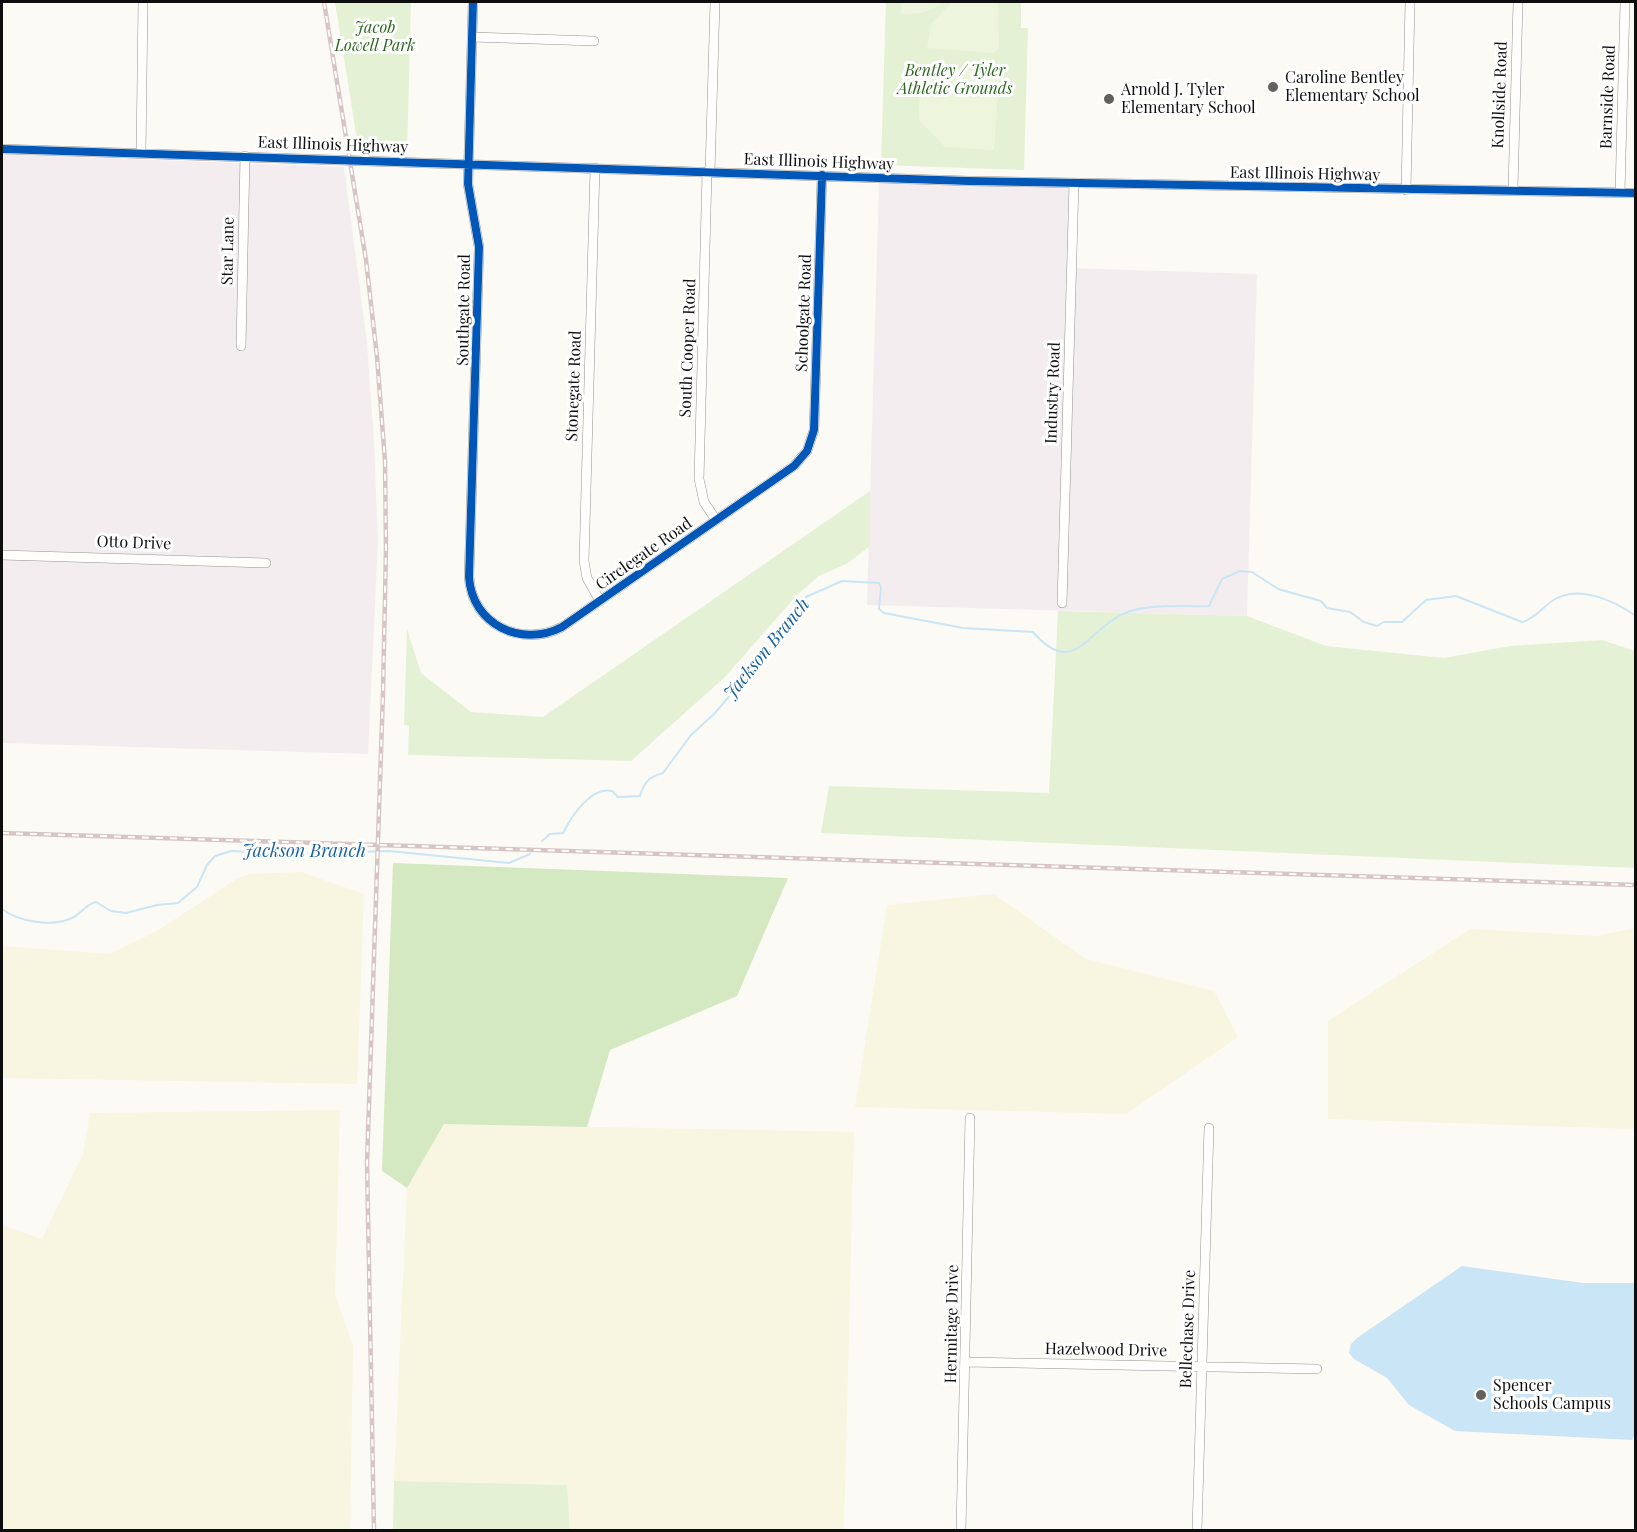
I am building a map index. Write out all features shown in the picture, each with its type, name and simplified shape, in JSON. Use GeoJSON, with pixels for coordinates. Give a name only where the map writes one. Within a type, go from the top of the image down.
{"type":"FeatureCollection","features":[{"type":"Feature","properties":{"kind":"street"},"geometry":{"type":"LineString","coordinates":[[141,153],[143,2]]}},
{"type":"Feature","properties":{"kind":"street","name":"Southgate Road"},"geometry":{"type":"LineString","coordinates":[[473,2],[469,191],[479,247],[469,577],[473,596],[485,616]]}},
{"type":"Feature","properties":{"kind":"street","name":"South Cooper Road"},"geometry":{"type":"LineString","coordinates":[[715,2],[699,479],[704,502],[716,520]]}},
{"type":"Feature","properties":{"kind":"street"},"geometry":{"type":"LineString","coordinates":[[1406,190],[1410,2]]}},
{"type":"Feature","properties":{"kind":"street","name":"Knollside Road"},"geometry":{"type":"LineString","coordinates":[[1513,189],[1518,2]]}},
{"type":"Feature","properties":{"kind":"street","name":"Barnside Road"},"geometry":{"type":"LineString","coordinates":[[1620,193],[1625,2]]}},
{"type":"Feature","properties":{"kind":"street"},"geometry":{"type":"LineString","coordinates":[[472,37],[594,41]]}},
{"type":"Feature","properties":{"kind":"street","name":"East Illinois Highway"},"geometry":{"type":"LineString","coordinates":[[2,148],[1074,183],[1406,190],[1513,189],[1635,193]]}},
{"type":"Feature","properties":{"kind":"street","name":"Star Lane"},"geometry":{"type":"LineString","coordinates":[[241,346],[246,156]]}},
{"type":"Feature","properties":{"kind":"street","name":"Stonegate Road"},"geometry":{"type":"LineString","coordinates":[[595,168],[584,561],[587,578],[600,601]]}},
{"type":"Feature","properties":{"kind":"street","name":"Schoolgate Road"},"geometry":{"type":"LineString","coordinates":[[807,451],[814,430],[822,175]]}},
{"type":"Feature","properties":{"kind":"street","name":"Industry Road"},"geometry":{"type":"LineString","coordinates":[[1062,603],[1074,183]]}},
{"type":"Feature","properties":{"kind":"street","name":"Circlegate Road"},"geometry":{"type":"LineString","coordinates":[[485,616],[510,633],[541,635],[562,627],[795,466],[807,451]]}},
{"type":"Feature","properties":{"kind":"street","name":"Otto Drive"},"geometry":{"type":"LineString","coordinates":[[2,555],[266,563]]}},
{"type":"Feature","properties":{"kind":"street","name":"Hermitage Drive"},"geometry":{"type":"LineString","coordinates":[[962,1530],[970,1118]]}},
{"type":"Feature","properties":{"kind":"street","name":"Bellechase Drive"},"geometry":{"type":"LineString","coordinates":[[1197,1530],[1209,1128]]}},
{"type":"Feature","properties":{"kind":"street","name":"Hazelwood Drive"},"geometry":{"type":"LineString","coordinates":[[966,1362],[1317,1369]]}},
{"type":"Feature","properties":{"kind":"shaded area"},"geometry":{"type":"Polygon","coordinates":[[[2,154],[344,167],[367,343],[374,442],[378,541],[368,754],[2,743],[2,154]]]}},
{"type":"Feature","properties":{"kind":"shaded area"},"geometry":{"type":"Polygon","coordinates":[[[879,180],[1071,186],[1069,268],[1257,274],[1247,616],[867,605],[879,180]]]}},
{"type":"Feature","properties":{"kind":"shaded area"},"geometry":{"type":"Polygon","coordinates":[[[301,872],[364,894],[357,1084],[2,1078],[2,946],[110,954],[157,931],[235,880],[249,874],[301,872]]]}},
{"type":"Feature","properties":{"kind":"shaded area"},"geometry":{"type":"Polygon","coordinates":[[[994,894],[1086,959],[1214,991],[1238,1037],[1126,1114],[855,1107],[887,905],[994,894]]]}},
{"type":"Feature","properties":{"kind":"shaded area"},"geometry":{"type":"Polygon","coordinates":[[[1635,928],[1635,1129],[1328,1119],[1328,1021],[1470,929],[1596,936],[1635,928]]]}},
{"type":"Feature","properties":{"kind":"shaded area"},"geometry":{"type":"Polygon","coordinates":[[[340,1110],[335,1295],[353,1345],[350,1530],[2,1530],[2,1225],[42,1239],[83,1154],[90,1113],[340,1110]]]}},
{"type":"Feature","properties":{"kind":"shaded area"},"geometry":{"type":"Polygon","coordinates":[[[444,1124],[854,1132],[844,1530],[570,1530],[567,1485],[394,1481],[407,1188],[444,1124]]]}},
{"type":"Feature","properties":{"kind":"green space","name":"Jacob Lowell Park"},"geometry":{"type":"Polygon","coordinates":[[[335,2],[411,2],[407,153],[359,152],[335,2]]]}},
{"type":"Feature","properties":{"kind":"green space","name":"Bentley / Tyler Athletic Grounds"},"geometry":{"type":"Polygon","coordinates":[[[886,2],[1021,2],[1021,28],[1028,28],[1024,170],[881,165],[886,2]]]}},
{"type":"Feature","properties":{"kind":"green space"},"geometry":{"type":"Polygon","coordinates":[[[902,2],[943,2],[929,10],[901,14],[902,2]]]}},
{"type":"Feature","properties":{"kind":"green space"},"geometry":{"type":"Polygon","coordinates":[[[952,2],[998,2],[999,48],[994,53],[927,48],[931,24],[952,2]]]}},
{"type":"Feature","properties":{"kind":"green space"},"geometry":{"type":"Polygon","coordinates":[[[990,70],[999,78],[994,150],[945,147],[919,120],[920,71],[990,70]]]}},
{"type":"Feature","properties":{"kind":"green space"},"geometry":{"type":"Polygon","coordinates":[[[870,491],[870,546],[848,563],[819,576],[797,595],[725,677],[631,761],[408,755],[409,726],[404,725],[407,629],[421,673],[471,712],[543,717],[870,491]]]}},
{"type":"Feature","properties":{"kind":"green space"},"geometry":{"type":"Polygon","coordinates":[[[1058,611],[1247,616],[1326,646],[1444,658],[1510,646],[1602,640],[1635,651],[1635,868],[821,833],[829,786],[1049,793],[1058,611]]]}},
{"type":"Feature","properties":{"kind":"green space"},"geometry":{"type":"Polygon","coordinates":[[[393,863],[788,878],[737,996],[610,1050],[587,1127],[444,1124],[407,1188],[382,1171],[393,863]]]}},
{"type":"Feature","properties":{"kind":"green space"},"geometry":{"type":"Polygon","coordinates":[[[394,1481],[567,1485],[570,1530],[393,1530],[394,1481]]]}},
{"type":"Feature","properties":{"kind":"water"},"geometry":{"type":"Polygon","coordinates":[[[1462,1266],[1583,1283],[1635,1283],[1636,1432],[1632,1440],[1455,1431],[1409,1405],[1387,1378],[1354,1359],[1349,1353],[1351,1344],[1357,1338],[1462,1266]]]}},
{"type":"Feature","properties":{"kind":"waterway","name":"Jackson Branch"},"geometry":{"type":"LineString","coordinates":[[542,841],[550,834],[563,833],[576,811],[597,793],[612,791],[618,797],[640,796],[648,781],[663,773],[691,735],[714,714],[797,618],[806,597],[842,581],[879,583],[881,587],[879,609],[884,613],[963,628],[1033,632],[1047,646],[1059,651],[1070,651],[1080,646],[1112,620],[1134,610],[1155,607],[1209,606],[1222,579],[1240,571],[1252,572],[1278,589],[1321,601],[1327,608],[1350,612],[1364,622],[1377,626],[1384,622],[1402,622],[1426,600],[1456,596],[1522,622],[1534,616],[1552,601],[1573,594],[1596,596],[1636,616]]}},
{"type":"Feature","properties":{"kind":"waterway","name":"Jackson Branch"},"geometry":{"type":"LineString","coordinates":[[2,909],[26,920],[46,923],[72,918],[96,902],[111,911],[126,913],[157,905],[178,903],[197,887],[207,865],[215,856],[231,851],[293,854],[389,851],[509,863],[530,854]]}},
{"type":"Feature","properties":{"kind":"railway"},"geometry":{"type":"LineString","coordinates":[[324,2],[366,260],[377,357],[385,461],[383,693],[367,1162],[374,1530]]}},
{"type":"Feature","properties":{"kind":"railway"},"geometry":{"type":"LineString","coordinates":[[2,833],[1636,885]]}},
{"type":"Feature","properties":{"kind":"cycle path"},"geometry":{"type":"LineString","coordinates":[[473,2],[468,184],[479,247],[469,577],[472,594],[479,608],[502,628],[531,635],[547,633],[562,627],[794,466],[807,451],[814,430],[822,175]]}},
{"type":"Feature","properties":{"kind":"cycle path"},"geometry":{"type":"LineString","coordinates":[[2,149],[969,181],[1636,193]]}},
{"type":"Feature","properties":{"kind":"place","name":"Caroline Bentley Elementary School"},"geometry":{"type":"Point","coordinates":[1273,87]}},
{"type":"Feature","properties":{"kind":"place","name":"Arnold J. Tyler Elementary School"},"geometry":{"type":"Point","coordinates":[1109,99]}},
{"type":"Feature","properties":{"kind":"place","name":"Spencer Schools Campus"},"geometry":{"type":"Point","coordinates":[1481,1395]}}]}
